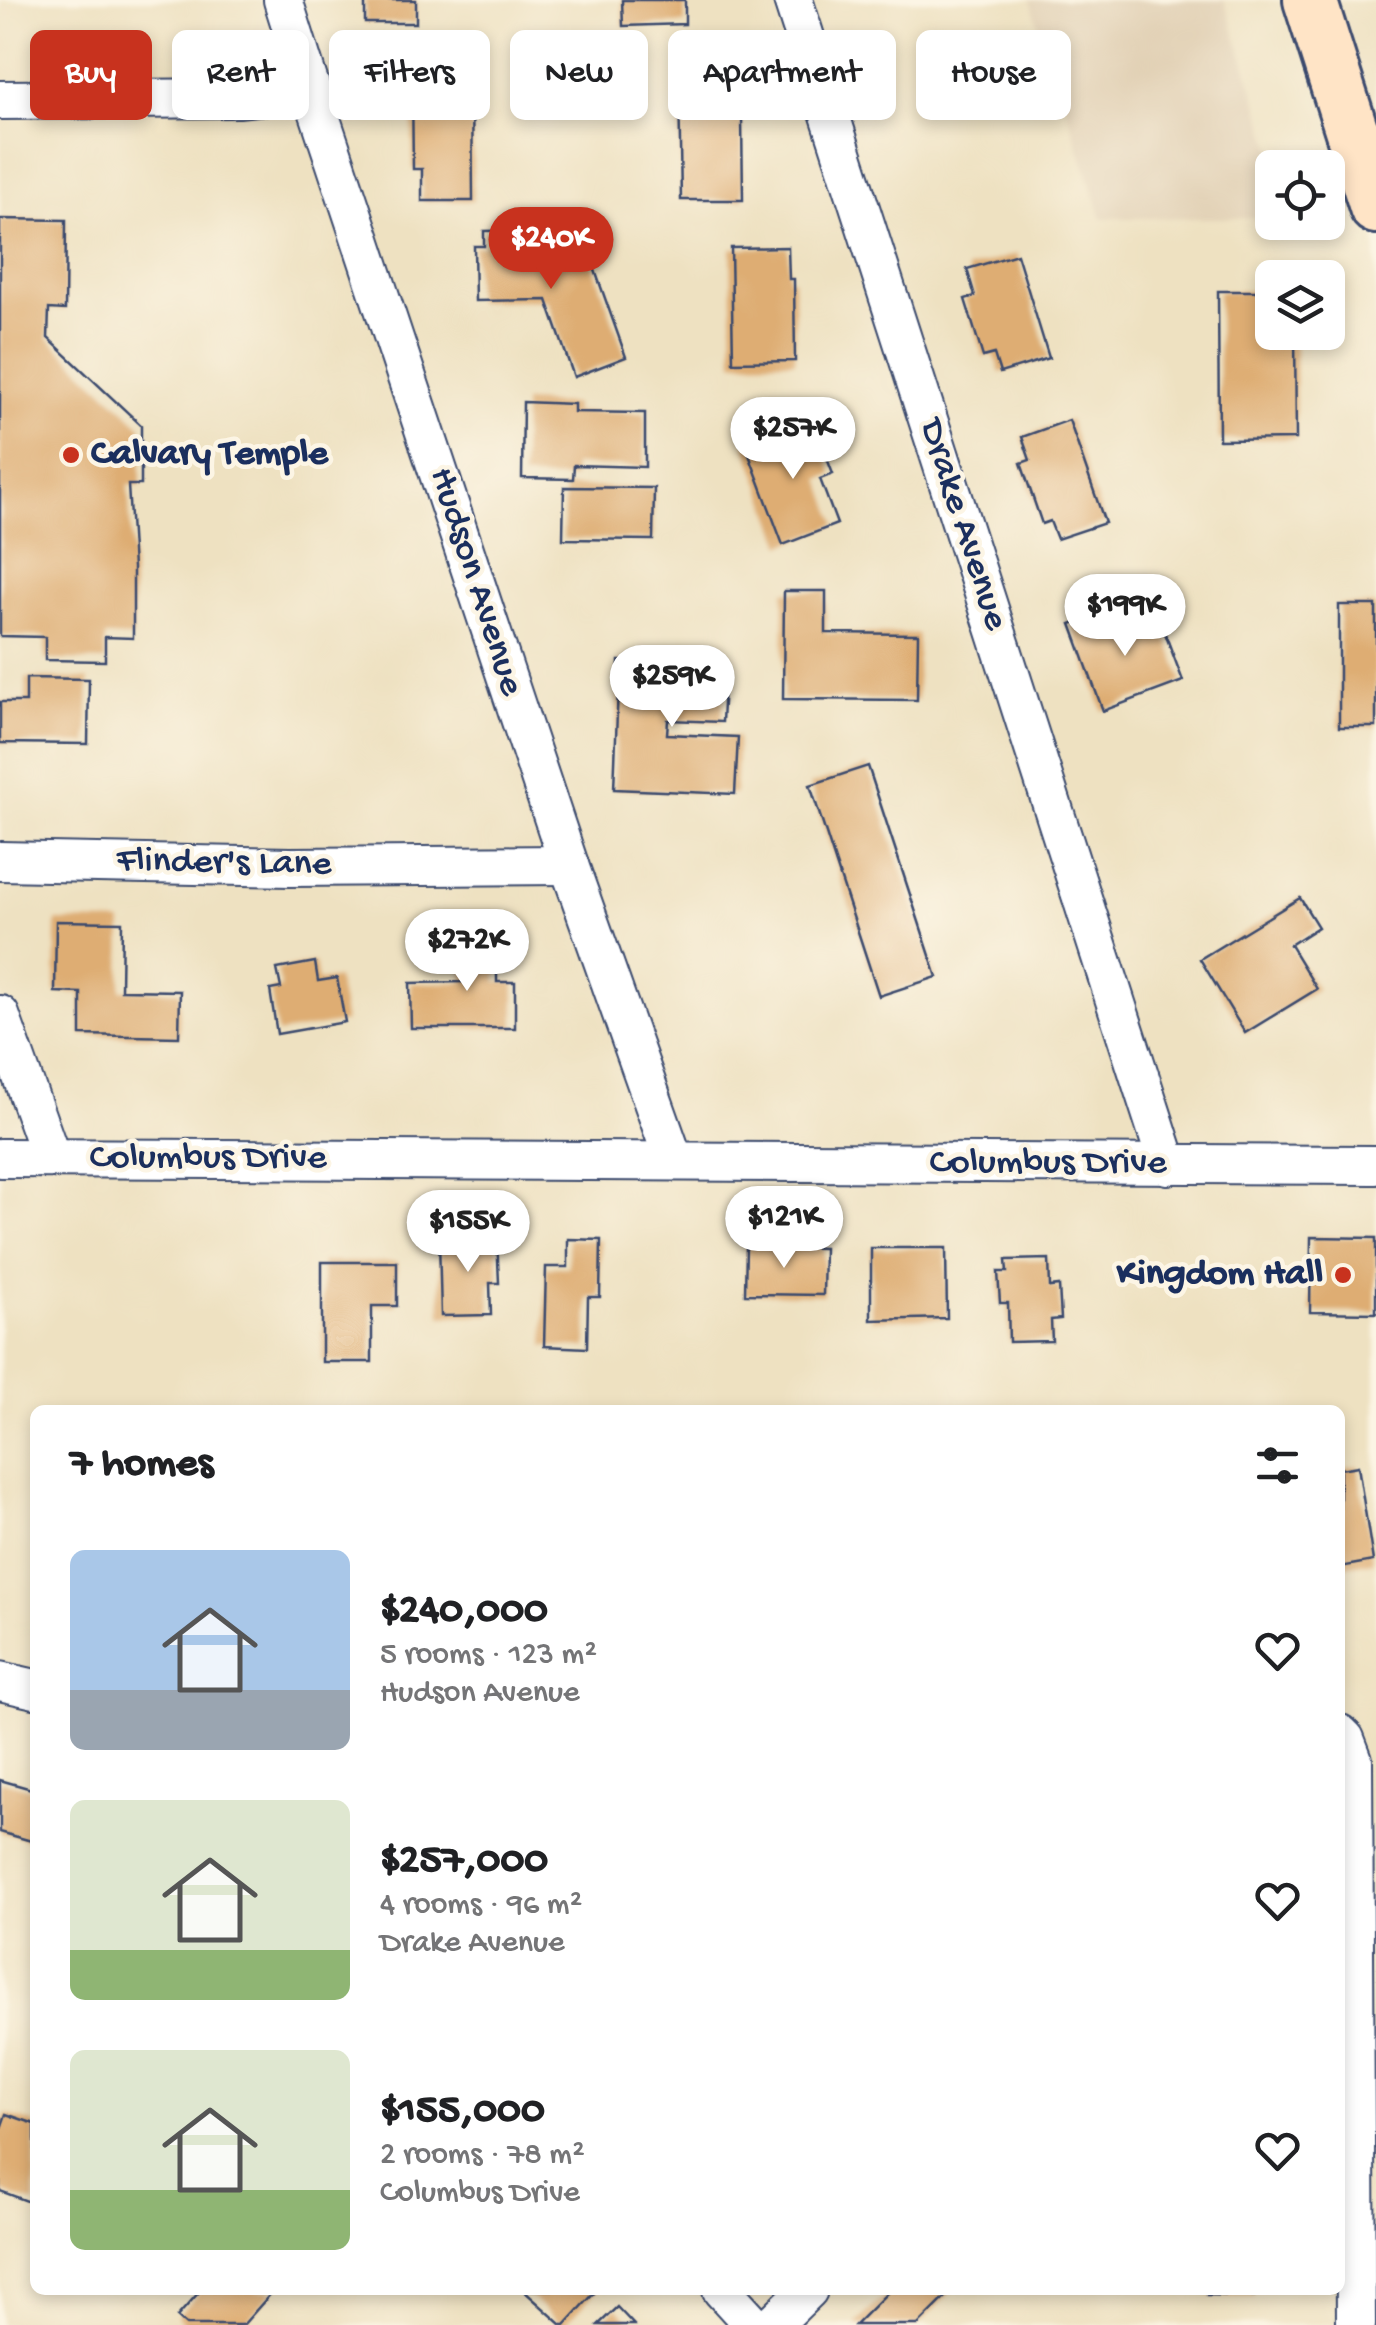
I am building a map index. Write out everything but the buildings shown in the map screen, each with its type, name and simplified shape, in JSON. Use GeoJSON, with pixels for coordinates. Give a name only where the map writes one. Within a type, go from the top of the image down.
{"type":"FeatureCollection","features":[{"type":"Feature","properties":{"kind":"main road"},"geometry":{"type":"LineString","coordinates":[[1310,0],[1376,206]]}},
{"type":"Feature","properties":{"kind":"street","name":"Hudson Avenue"},"geometry":{"type":"LineString","coordinates":[[283,0],[292,30]]}},
{"type":"Feature","properties":{"kind":"street","name":"Drake Avenue"},"geometry":{"type":"LineString","coordinates":[[792,0],[1168,1165]]}},
{"type":"Feature","properties":{"kind":"street","name":"Hudson Avenue"},"geometry":{"type":"LineString","coordinates":[[309,83],[569,865],[674,1161]]}},
{"type":"Feature","properties":{"kind":"street"},"geometry":{"type":"LineString","coordinates":[[0,100],[172,99]]}},
{"type":"Feature","properties":{"kind":"street","name":"Flinder's Lane"},"geometry":{"type":"LineString","coordinates":[[0,861],[290,867],[569,865]]}},
{"type":"Feature","properties":{"kind":"street"},"geometry":{"type":"LineString","coordinates":[[0,1015],[51,1158]]}},
{"type":"Feature","properties":{"kind":"street","name":"Columbus Drive"},"geometry":{"type":"LineString","coordinates":[[0,1158],[1376,1165]]}},
{"type":"Feature","properties":{"kind":"street"},"geometry":{"type":"LineString","coordinates":[[0,1682],[30,1688]]}},
{"type":"Feature","properties":{"kind":"street"},"geometry":{"type":"LineString","coordinates":[[1345,1739],[1353,1760],[1356,2325]]}},
{"type":"Feature","properties":{"kind":"street"},"geometry":{"type":"LineString","coordinates":[[727,2295],[754,2325]]}},
{"type":"Feature","properties":{"kind":"street"},"geometry":{"type":"LineString","coordinates":[[772,2325],[803,2295]]}},
{"type":"Feature","properties":{"kind":"shaded area"},"geometry":{"type":"Polygon","coordinates":[[[1030,0],[1224,0],[1273,150],[1255,150],[1255,218],[1102,218],[1070,120],[1071,30],[1040,30],[1030,0]]]}},
{"type":"Feature","properties":{"kind":"place","name":"Calvary Temple"},"geometry":{"type":"Point","coordinates":[71,455]}},
{"type":"Feature","properties":{"kind":"place","name":"Kingdom Hall"},"geometry":{"type":"Point","coordinates":[1343,1275]}}]}
